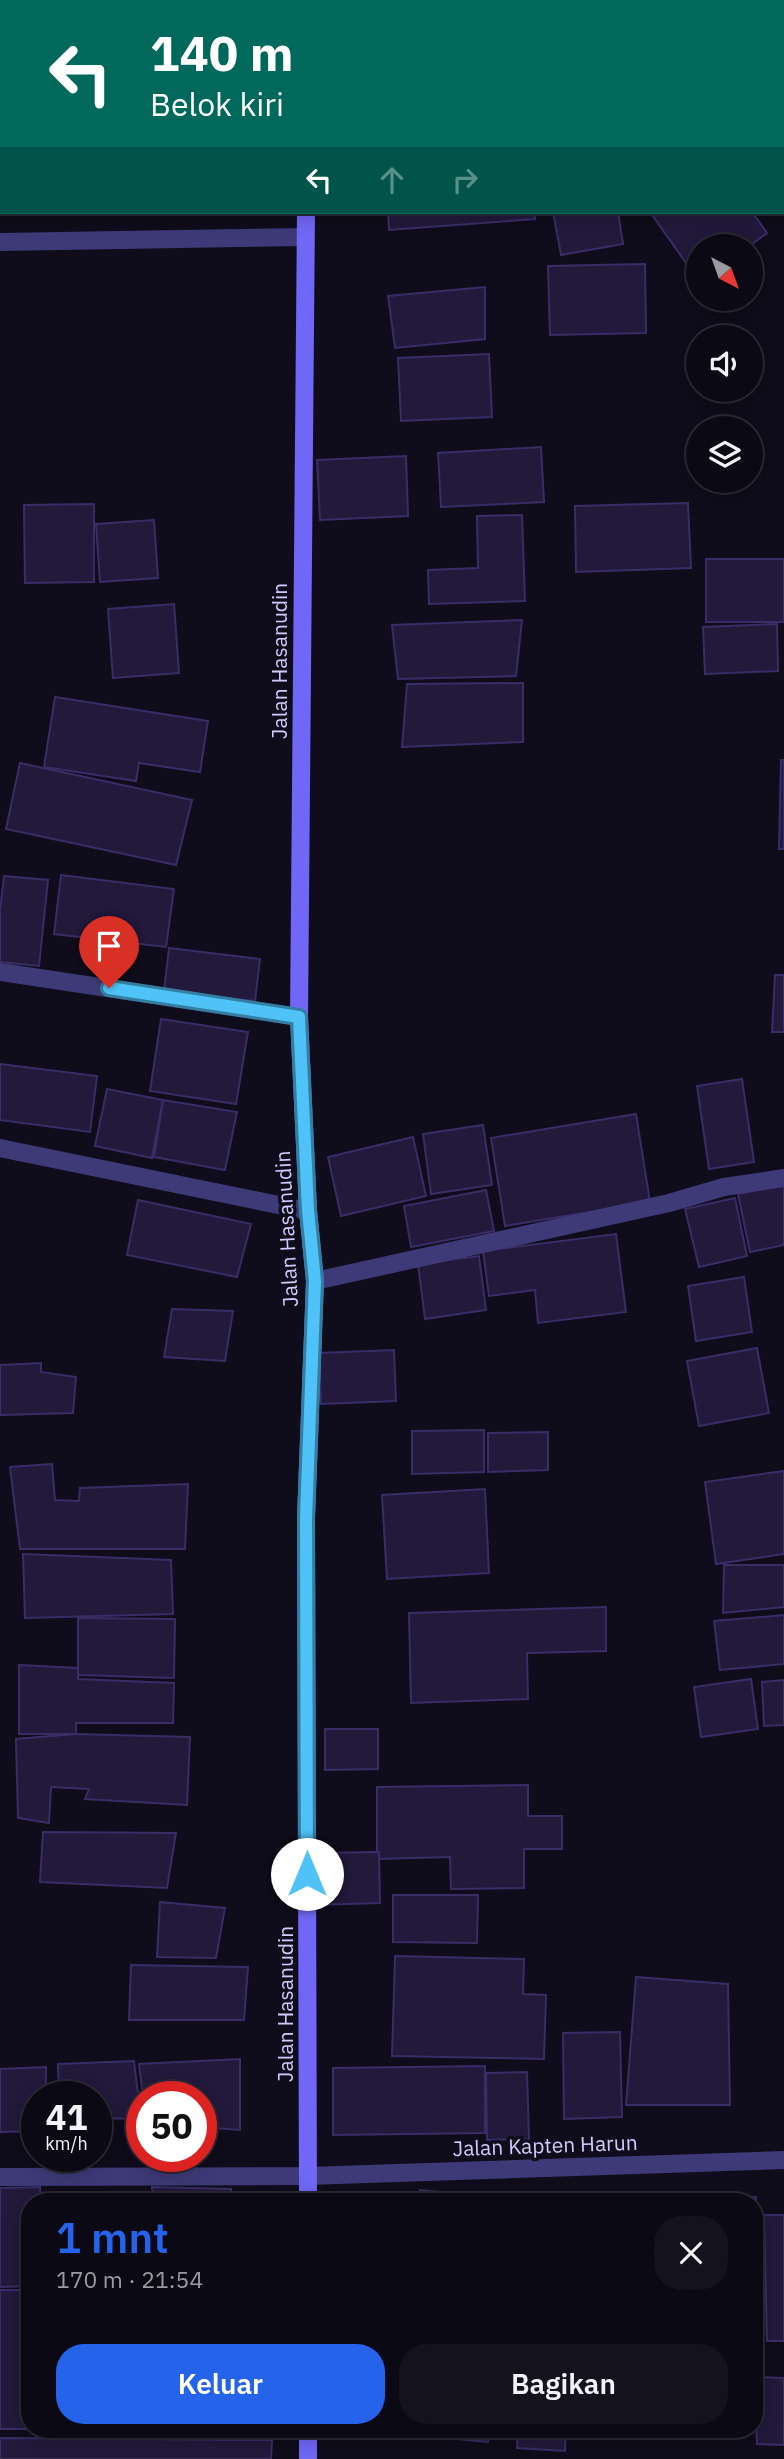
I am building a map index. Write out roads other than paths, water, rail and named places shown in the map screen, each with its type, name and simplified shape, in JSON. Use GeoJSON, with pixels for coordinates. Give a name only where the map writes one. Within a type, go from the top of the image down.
{"type":"FeatureCollection","features":[{"type":"Feature","properties":{"kind":"main road","name":"Jalan Hasanudin"},"geometry":{"type":"LineString","coordinates":[[306,214],[299,1017],[308,1210],[315,1281],[306,1518],[308,2193]]}},
{"type":"Feature","properties":{"kind":"main road"},"geometry":{"type":"LineString","coordinates":[[308,2438],[308,2459]]}},
{"type":"Feature","properties":{"kind":"street"},"geometry":{"type":"LineString","coordinates":[[0,242],[305,237]]}},
{"type":"Feature","properties":{"kind":"street"},"geometry":{"type":"LineString","coordinates":[[0,972],[299,1017]]}},
{"type":"Feature","properties":{"kind":"street"},"geometry":{"type":"LineString","coordinates":[[0,1148],[308,1210]]}},
{"type":"Feature","properties":{"kind":"street"},"geometry":{"type":"LineString","coordinates":[[315,1281],[670,1203],[724,1187],[784,1178]]}},
{"type":"Feature","properties":{"kind":"street","name":"Jalan Kapten Harun"},"geometry":{"type":"LineString","coordinates":[[0,2177],[308,2176],[784,2160]]}}]}
